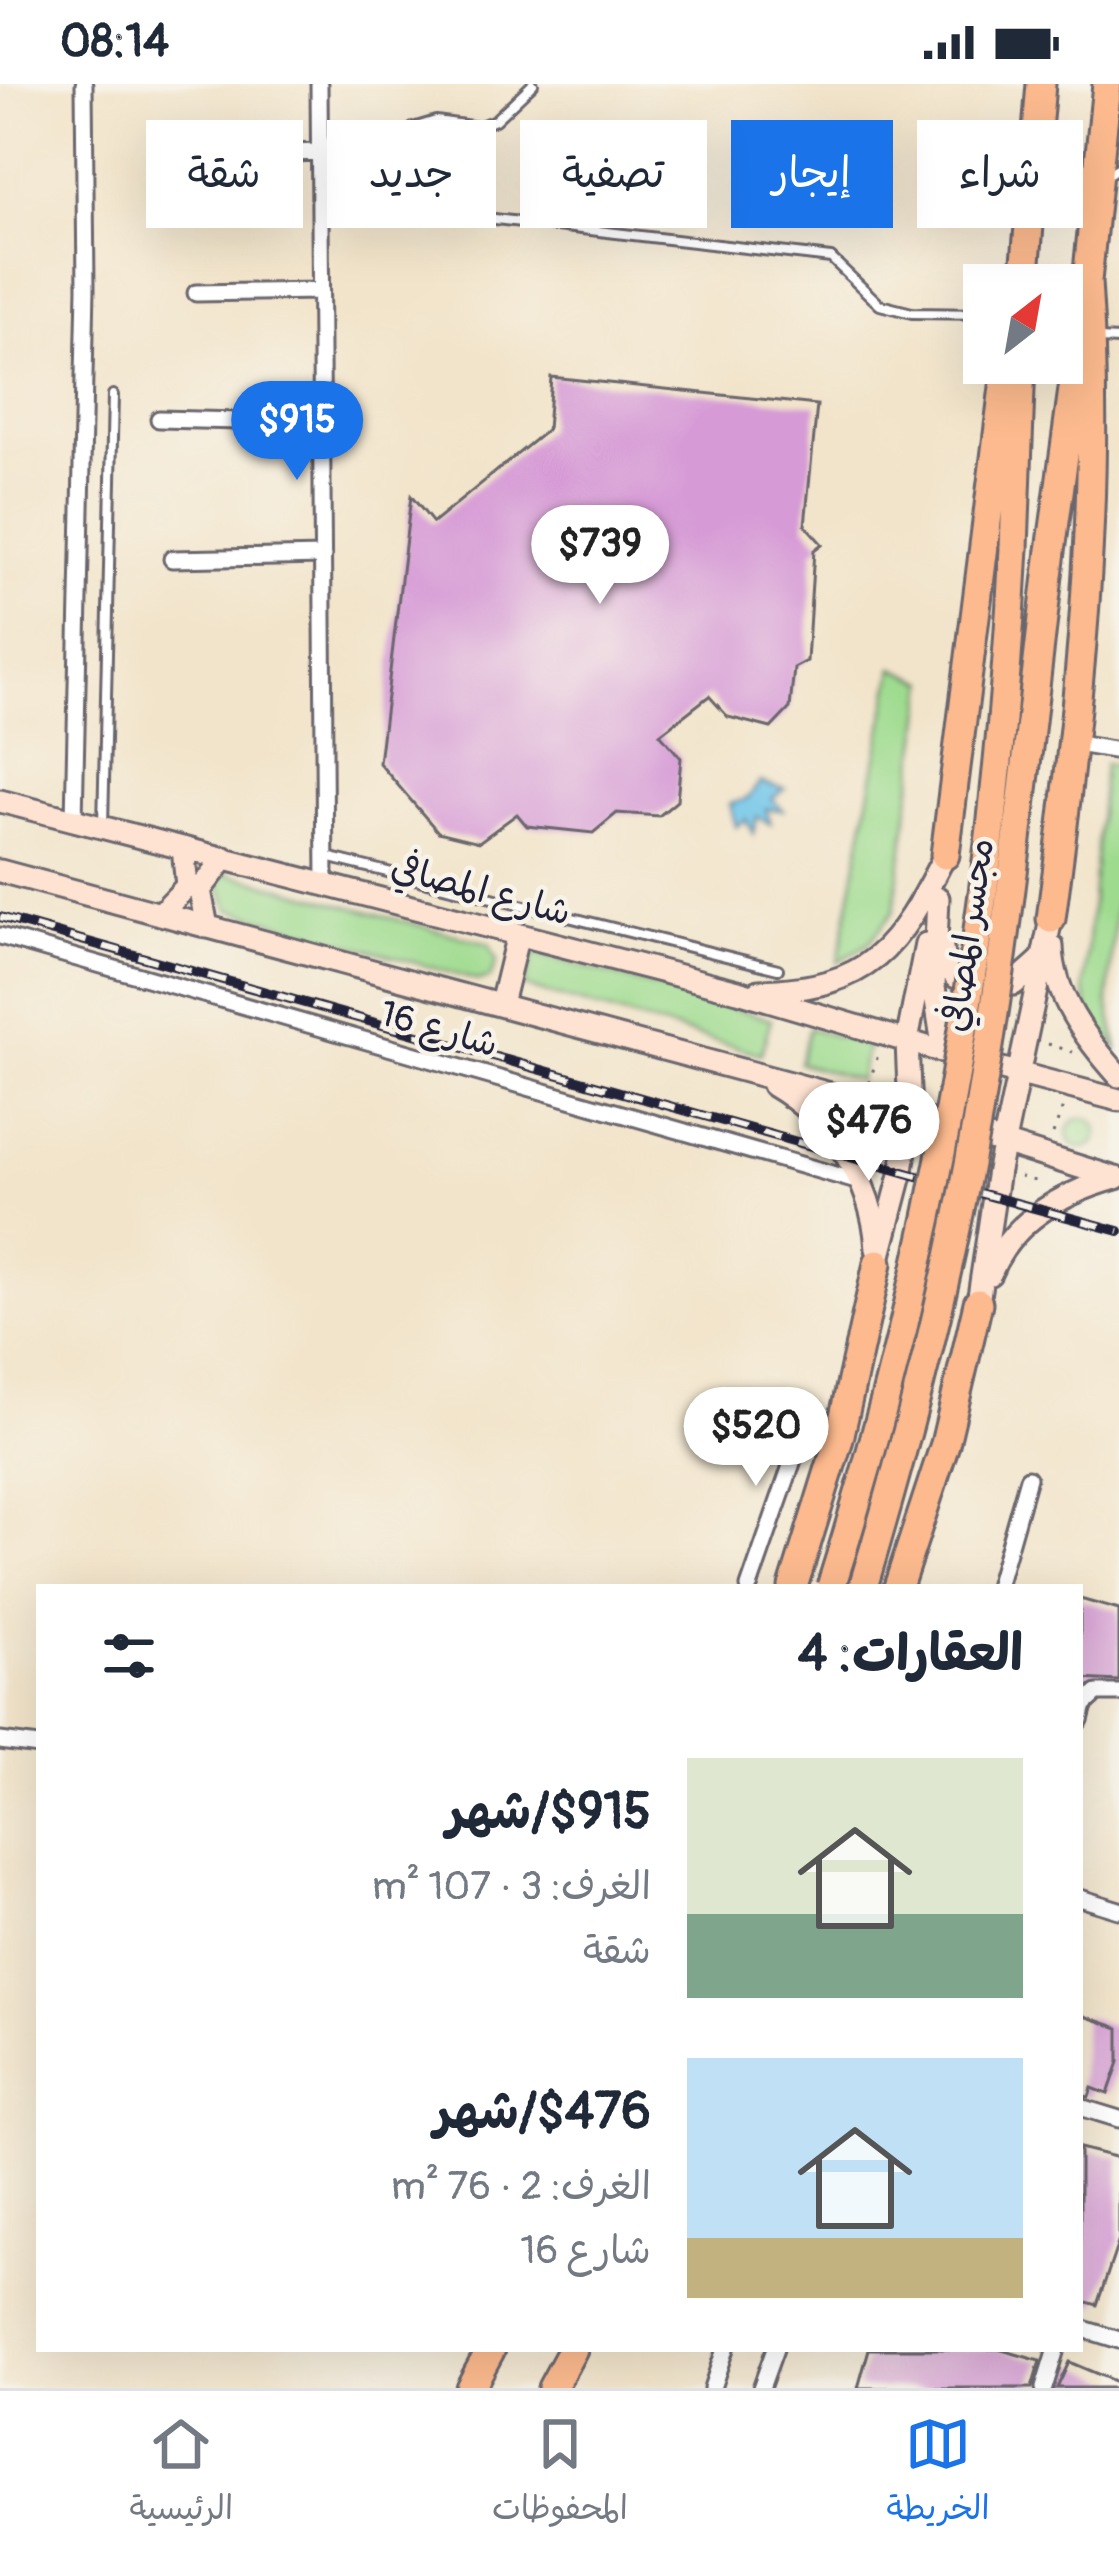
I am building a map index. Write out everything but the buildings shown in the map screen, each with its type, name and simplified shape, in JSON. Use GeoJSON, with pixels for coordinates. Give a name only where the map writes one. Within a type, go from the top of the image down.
{"type":"FeatureCollection","features":[{"type":"Feature","properties":{"kind":"highway"},"geometry":{"type":"LineString","coordinates":[[1024,264],[1041,84]]}},
{"type":"Feature","properties":{"kind":"highway"},"geometry":{"type":"LineString","coordinates":[[1051,919],[1071,743],[1094,400],[1105,339],[1088,282],[1109,174],[1107,84]]}},
{"type":"Feature","properties":{"kind":"highway","name":"مجسر المصافي"},"geometry":{"type":"LineString","coordinates":[[864,1584],[911,1426],[969,1164],[1005,944],[1088,282]]}},
{"type":"Feature","properties":{"kind":"highway"},"geometry":{"type":"LineString","coordinates":[[945,855],[1003,384]]}},
{"type":"Feature","properties":{"kind":"highway","name":"مجسر المصافي"},"geometry":{"type":"LineString","coordinates":[[832,1584],[884,1420],[954,1080],[993,814],[1014,548],[1020,384]]}},
{"type":"Feature","properties":{"kind":"highway"},"geometry":{"type":"LineString","coordinates":[[795,1584],[838,1439],[880,1252]]}},
{"type":"Feature","properties":{"kind":"highway"},"geometry":{"type":"LineString","coordinates":[[899,1584],[945,1444],[980,1290]]}},
{"type":"Feature","properties":{"kind":"highway"},"geometry":{"type":"LineString","coordinates":[[470,2388],[489,2352]]}},
{"type":"Feature","properties":{"kind":"highway"},"geometry":{"type":"LineString","coordinates":[[552,2388],[571,2352]]}},
{"type":"Feature","properties":{"kind":"main road","name":"شارع المصافي"},"geometry":{"type":"LineString","coordinates":[[0,801],[738,991],[944,1052],[934,988],[938,925]]}},
{"type":"Feature","properties":{"kind":"main road"},"geometry":{"type":"LineString","coordinates":[[160,914],[187,886],[183,848]]}},
{"type":"Feature","properties":{"kind":"main road"},"geometry":{"type":"LineString","coordinates":[[880,1252],[921,1118],[908,1041],[945,855]]}},
{"type":"Feature","properties":{"kind":"main road"},"geometry":{"type":"LineString","coordinates":[[738,991],[804,990],[841,982],[869,967],[892,947],[945,855]]}},
{"type":"Feature","properties":{"kind":"main road"},"geometry":{"type":"LineString","coordinates":[[207,927],[200,890],[225,858]]}},
{"type":"Feature","properties":{"kind":"main road"},"geometry":{"type":"LineString","coordinates":[[0,871],[921,1118]]}},
{"type":"Feature","properties":{"kind":"main road"},"geometry":{"type":"LineString","coordinates":[[938,898],[944,961],[956,977]]}},
{"type":"Feature","properties":{"kind":"main road"},"geometry":{"type":"LineString","coordinates":[[980,1290],[998,1170],[995,1137],[1051,919]]}},
{"type":"Feature","properties":{"kind":"main road"},"geometry":{"type":"LineString","coordinates":[[1051,919],[1059,980],[1092,1045],[1119,1076]]}},
{"type":"Feature","properties":{"kind":"main road"},"geometry":{"type":"LineString","coordinates":[[501,1004],[518,934]]}},
{"type":"Feature","properties":{"kind":"main road"},"geometry":{"type":"LineString","coordinates":[[1014,984],[1044,957]]}},
{"type":"Feature","properties":{"kind":"main road"},"geometry":{"type":"LineString","coordinates":[[1011,1071],[1119,1100]]}},
{"type":"Feature","properties":{"kind":"main road"},"geometry":{"type":"LineString","coordinates":[[752,1072],[791,1096],[825,1126],[871,1206],[880,1252]]}},
{"type":"Feature","properties":{"kind":"main road"},"geometry":{"type":"LineString","coordinates":[[995,1137],[1118,1179]]}},
{"type":"Feature","properties":{"kind":"main road"},"geometry":{"type":"LineString","coordinates":[[980,1290],[1018,1230],[1080,1188],[1118,1179]]}},
{"type":"Feature","properties":{"kind":"main road"},"geometry":{"type":"LineString","coordinates":[[880,1252],[912,1222]]}},
{"type":"Feature","properties":{"kind":"main road"},"geometry":{"type":"LineString","coordinates":[[969,1243],[980,1290]]}},
{"type":"Feature","properties":{"kind":"street"},"geometry":{"type":"LineString","coordinates":[[74,819],[86,289],[84,84]]}},
{"type":"Feature","properties":{"kind":"street"},"geometry":{"type":"LineString","coordinates":[[319,84],[325,884]]}},
{"type":"Feature","properties":{"kind":"street"},"geometry":{"type":"LineString","coordinates":[[303,153],[319,152]]}},
{"type":"Feature","properties":{"kind":"street"},"geometry":{"type":"LineString","coordinates":[[196,292],[320,291]]}},
{"type":"Feature","properties":{"kind":"street"},"geometry":{"type":"LineString","coordinates":[[159,419],[322,423]]}},
{"type":"Feature","properties":{"kind":"street"},"geometry":{"type":"LineString","coordinates":[[172,559],[323,556]]}},
{"type":"Feature","properties":{"kind":"street"},"geometry":{"type":"LineString","coordinates":[[1071,743],[1119,751]]}},
{"type":"Feature","properties":{"kind":"street","name":"شارع 16"},"geometry":{"type":"LineString","coordinates":[[0,936],[860,1183]]}},
{"type":"Feature","properties":{"kind":"street"},"geometry":{"type":"LineString","coordinates":[[750,1584],[811,1408]]}},
{"type":"Feature","properties":{"kind":"street"},"geometry":{"type":"LineString","coordinates":[[998,1584],[1028,1478]]}},
{"type":"Feature","properties":{"kind":"street"},"geometry":{"type":"LineString","coordinates":[[1083,1709],[1097,1693],[1119,1693]]}},
{"type":"Feature","properties":{"kind":"street"},"geometry":{"type":"LineString","coordinates":[[0,1741],[36,1746]]}},
{"type":"Feature","properties":{"kind":"street"},"geometry":{"type":"LineString","coordinates":[[1083,1899],[1119,1910]]}},
{"type":"Feature","properties":{"kind":"street"},"geometry":{"type":"LineString","coordinates":[[1083,2108],[1119,2119]]}},
{"type":"Feature","properties":{"kind":"street"},"geometry":{"type":"LineString","coordinates":[[1083,2329],[1119,2340]]}},
{"type":"Feature","properties":{"kind":"street"},"geometry":{"type":"LineString","coordinates":[[712,2388],[724,2352]]}},
{"type":"Feature","properties":{"kind":"street"},"geometry":{"type":"LineString","coordinates":[[761,2388],[774,2352]]}},
{"type":"Feature","properties":{"kind":"street"},"geometry":{"type":"LineString","coordinates":[[1044,2388],[1055,2352]]}},
{"type":"Feature","properties":{"kind":"lane"},"geometry":{"type":"LineString","coordinates":[[495,120],[533,84]]}},
{"type":"Feature","properties":{"kind":"lane"},"geometry":{"type":"LineString","coordinates":[[320,196],[327,194]]}},
{"type":"Feature","properties":{"kind":"lane"},"geometry":{"type":"LineString","coordinates":[[496,219],[831,258],[880,305],[912,313],[963,314]]}},
{"type":"Feature","properties":{"kind":"lane"},"geometry":{"type":"LineString","coordinates":[[103,826],[113,395]]}},
{"type":"Feature","properties":{"kind":"lane"},"geometry":{"type":"LineString","coordinates":[[325,856],[778,969]]}},
{"type":"Feature","properties":{"kind":"path"},"geometry":{"type":"LineString","coordinates":[[998,1170],[1035,1181],[1079,1054],[1092,1045]]}},
{"type":"Feature","properties":{"kind":"green space"},"geometry":{"type":"Polygon","coordinates":[[[894,668],[927,682],[894,911],[868,944],[838,962],[894,668]]]}},
{"type":"Feature","properties":{"kind":"green space"},"geometry":{"type":"Polygon","coordinates":[[[1104,764],[1119,767],[1119,868],[1108,1002],[1118,1051],[1089,1012],[1084,988],[1104,764]]]}},
{"type":"Feature","properties":{"kind":"green space"},"geometry":{"type":"Polygon","coordinates":[[[226,873],[489,944],[497,961],[490,978],[478,981],[229,909],[219,883],[226,873]]]}},
{"type":"Feature","properties":{"kind":"green space"},"geometry":{"type":"Polygon","coordinates":[[[534,953],[771,1019],[761,1054],[524,987],[534,953]]]}},
{"type":"Feature","properties":{"kind":"green space"},"geometry":{"type":"Polygon","coordinates":[[[809,1028],[868,1046],[859,1080],[799,1063],[809,1028]]]}},
{"type":"Feature","properties":{"kind":"green space"},"geometry":{"type":"Polygon","coordinates":[[[1083,1118],[1098,1133],[1083,1148],[1068,1133],[1083,1118]]]}},
{"type":"Feature","properties":{"kind":"water"},"geometry":{"type":"Polygon","coordinates":[[[760,782],[785,789],[772,799],[783,810],[766,809],[771,824],[757,817],[753,834],[746,819],[736,827],[730,804],[747,799],[760,782]]]}},
{"type":"Feature","properties":{"kind":"tunnel"},"geometry":{"type":"LineString","coordinates":[[952,1069],[992,1129]]}},
{"type":"Feature","properties":{"kind":"railway"},"geometry":{"type":"LineString","coordinates":[[0,917],[921,1177]]}},
{"type":"Feature","properties":{"kind":"railway"},"geometry":{"type":"LineString","coordinates":[[979,1193],[1119,1231]]}}]}
